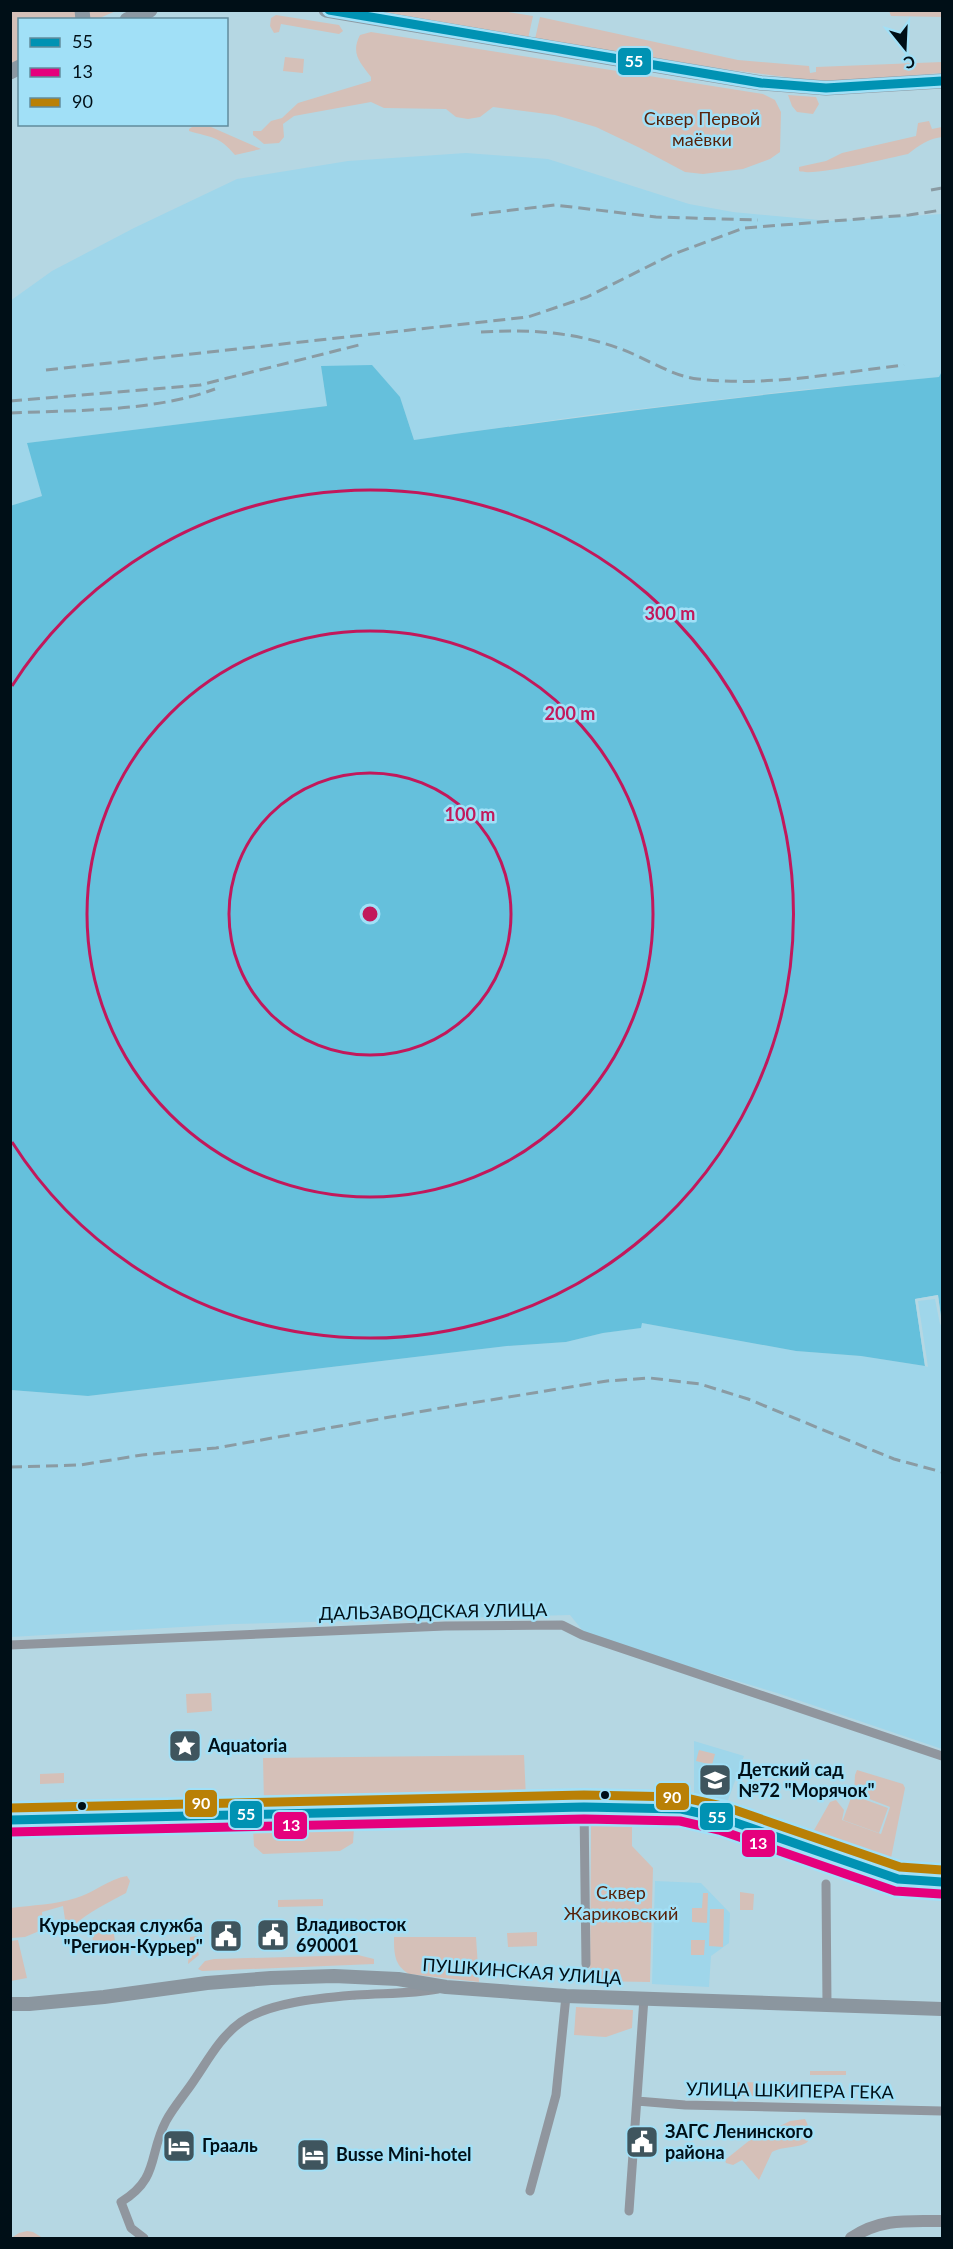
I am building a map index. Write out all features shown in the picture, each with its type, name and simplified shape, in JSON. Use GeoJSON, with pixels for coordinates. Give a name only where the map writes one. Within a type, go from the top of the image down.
{"type":"FeatureCollection","features":[{"type":"Feature","properties":{"kind":"main road"},"geometry":{"type":"LineString","coordinates":[[132,18],[150,10]]}},
{"type":"Feature","properties":{"kind":"main road"},"geometry":{"type":"LineString","coordinates":[[326,10],[761,83],[826,88],[942,81]]}},
{"type":"Feature","properties":{"kind":"main road"},"geometry":{"type":"LineString","coordinates":[[10,1820],[584,1807],[681,1809],[722,1818],[898,1879],[942,1882]]}},
{"type":"Feature","properties":{"kind":"main road","name":"ПУШКИНСКАЯ УЛИЦА"},"geometry":{"type":"LineString","coordinates":[[10,2004],[104,1997],[207,1983],[334,1976],[566,1996],[942,2009]]}},
{"type":"Feature","properties":{"kind":"main road","name":"ПУШКИНСКАЯ УЛИЦА"},"geometry":{"type":"LineString","coordinates":[[10,2015],[29,2004]]}},
{"type":"Feature","properties":{"kind":"street","name":"ДАЛЬЗАВОДСКАЯ УЛИЦА"},"geometry":{"type":"LineString","coordinates":[[11,1645],[445,1626],[562,1625],[576,1632],[942,1756]]}},
{"type":"Feature","properties":{"kind":"street"},"geometry":{"type":"LineString","coordinates":[[584,1807],[586,1964]]}},
{"type":"Feature","properties":{"kind":"street"},"geometry":{"type":"LineString","coordinates":[[826,1884],[826,2005]]}},
{"type":"Feature","properties":{"kind":"street"},"geometry":{"type":"LineString","coordinates":[[144,2238],[131,2228],[122,2202],[134,2194],[150,2174],[161,2131],[168,2118],[216,2048],[241,2022],[262,2011],[317,2000],[358,1995],[417,1993],[446,1987]]}},
{"type":"Feature","properties":{"kind":"street"},"geometry":{"type":"LineString","coordinates":[[530,2191],[556,2095],[566,1996]]}},
{"type":"Feature","properties":{"kind":"street"},"geometry":{"type":"LineString","coordinates":[[629,2211],[644,1998]]}},
{"type":"Feature","properties":{"kind":"street","name":"УЛИЦА ШКИПЕРА ГЕКА"},"geometry":{"type":"LineString","coordinates":[[637,2101],[685,2105],[942,2111]]}},
{"type":"Feature","properties":{"kind":"street"},"geometry":{"type":"LineString","coordinates":[[851,2238],[874,2225],[891,2221],[942,2221]]}},
{"type":"Feature","properties":{"kind":"shaded area"},"geometry":{"type":"Polygon","coordinates":[[[466,153],[548,159],[689,204],[733,212],[830,221],[942,214],[942,371],[940,377],[799,390],[596,414],[414,440],[400,397],[321,366],[327,406],[28,443],[42,496],[11,506],[10,301],[52,271],[134,228],[237,179],[348,161],[466,153]]]}},
{"type":"Feature","properties":{"kind":"shaded area"},"geometry":{"type":"Polygon","coordinates":[[[372,365],[400,397],[414,440],[676,405],[939,377],[942,371],[942,1323],[938,1295],[915,1299],[925,1366],[861,1356],[796,1351],[642,1323],[641,1328],[603,1333],[566,1342],[507,1346],[88,1396],[11,1390],[10,506],[42,496],[27,443],[327,406],[321,366],[372,365]]]}},
{"type":"Feature","properties":{"kind":"shaded area"},"geometry":{"type":"Polygon","coordinates":[[[942,1134],[942,1749],[777,1693],[587,1636],[570,1615],[233,1624],[11,1637],[11,1390],[88,1396],[507,1346],[566,1342],[603,1333],[640,1328],[642,1323],[796,1351],[861,1356],[925,1366],[915,1299],[942,1134]]]}},
{"type":"Feature","properties":{"kind":"shaded area","name":"Детский сад №72 \"Морячок\""},"geometry":{"type":"Polygon","coordinates":[[[694,1741],[744,1756],[727,1803],[694,1793],[694,1741]]]}},
{"type":"Feature","properties":{"kind":"shaded area"},"geometry":{"type":"Polygon","coordinates":[[[655,1881],[701,1883],[730,1913],[729,1943],[711,1956],[709,1987],[652,1984],[655,1881]]]}},
{"type":"Feature","properties":{"kind":"green space"},"geometry":{"type":"Polygon","coordinates":[[[367,10],[496,10],[533,16],[528,39],[367,10]]]}},
{"type":"Feature","properties":{"kind":"green space"},"geometry":{"type":"Polygon","coordinates":[[[11,11],[77,11],[77,18],[18,18],[18,60],[11,64],[11,11]]]}},
{"type":"Feature","properties":{"kind":"green space"},"geometry":{"type":"Polygon","coordinates":[[[87,11],[116,11],[100,18],[88,18],[87,11]]]}},
{"type":"Feature","properties":{"kind":"green space"},"geometry":{"type":"Polygon","coordinates":[[[889,11],[942,11],[942,17],[891,16],[889,11]]]}},
{"type":"Feature","properties":{"kind":"green space"},"geometry":{"type":"Polygon","coordinates":[[[276,15],[339,25],[343,31],[339,34],[281,24],[279,32],[274,33],[270,26],[271,18],[276,15]]]}},
{"type":"Feature","properties":{"kind":"green space"},"geometry":{"type":"Polygon","coordinates":[[[540,17],[738,60],[809,66],[810,73],[816,72],[816,67],[942,62],[942,73],[836,81],[809,80],[731,70],[535,39],[540,17]]]}},
{"type":"Feature","properties":{"kind":"green space","name":"Сквер Первой маёвки"},"geometry":{"type":"Polygon","coordinates":[[[371,32],[763,94],[775,100],[781,112],[780,152],[770,159],[743,169],[703,174],[685,172],[596,127],[555,115],[493,107],[480,117],[468,119],[456,117],[446,109],[384,108],[371,102],[294,116],[283,124],[284,137],[279,143],[264,144],[253,135],[253,131],[261,131],[271,121],[282,118],[298,103],[371,81],[371,77],[360,63],[356,48],[360,35],[371,32]]]}},
{"type":"Feature","properties":{"kind":"green space"},"geometry":{"type":"Polygon","coordinates":[[[285,57],[304,59],[303,73],[283,71],[285,57]]]}},
{"type":"Feature","properties":{"kind":"green space"},"geometry":{"type":"Polygon","coordinates":[[[788,95],[816,97],[819,104],[813,114],[797,112],[788,95]]]}},
{"type":"Feature","properties":{"kind":"green space"},"geometry":{"type":"Polygon","coordinates":[[[929,121],[932,129],[942,127],[942,137],[920,145],[908,154],[835,169],[799,171],[799,167],[826,161],[842,153],[916,136],[918,123],[929,121]]]}},
{"type":"Feature","properties":{"kind":"green space"},"geometry":{"type":"Polygon","coordinates":[[[192,127],[211,127],[261,149],[235,155],[219,140],[189,131],[192,127]]]}},
{"type":"Feature","properties":{"kind":"green space"},"geometry":{"type":"Polygon","coordinates":[[[211,1693],[212,1711],[187,1713],[186,1694],[211,1693]]]}},
{"type":"Feature","properties":{"kind":"green space"},"geometry":{"type":"Polygon","coordinates":[[[699,1750],[715,1754],[712,1765],[696,1761],[699,1750]]]}},
{"type":"Feature","properties":{"kind":"green space"},"geometry":{"type":"Polygon","coordinates":[[[524,1755],[526,1798],[264,1804],[263,1758],[524,1755]]]}},
{"type":"Feature","properties":{"kind":"green space"},"geometry":{"type":"Polygon","coordinates":[[[857,1770],[903,1784],[905,1788],[891,1858],[813,1832],[830,1802],[836,1800],[844,1810],[842,1820],[881,1834],[890,1807],[854,1793],[857,1770]]]}},
{"type":"Feature","properties":{"kind":"green space"},"geometry":{"type":"Polygon","coordinates":[[[64,1773],[64,1783],[40,1784],[40,1774],[64,1773]]]}},
{"type":"Feature","properties":{"kind":"green space"},"geometry":{"type":"Polygon","coordinates":[[[852,1795],[888,1808],[879,1833],[843,1820],[852,1795]]]}},
{"type":"Feature","properties":{"kind":"green space","name":"Сквер Жариковский"},"geometry":{"type":"Polygon","coordinates":[[[591,1825],[632,1827],[632,1846],[653,1868],[650,1982],[590,1981],[591,1825]]]}},
{"type":"Feature","properties":{"kind":"green space"},"geometry":{"type":"Polygon","coordinates":[[[354,1827],[353,1843],[340,1851],[263,1854],[254,1846],[253,1829],[354,1827]]]}},
{"type":"Feature","properties":{"kind":"green space"},"geometry":{"type":"Polygon","coordinates":[[[127,1876],[130,1881],[126,1893],[92,1912],[73,1926],[66,1926],[63,1906],[42,1912],[43,1922],[46,1925],[44,1929],[25,1937],[11,1938],[11,1908],[68,1900],[127,1876]]]}},
{"type":"Feature","properties":{"kind":"green space"},"geometry":{"type":"Polygon","coordinates":[[[740,1892],[754,1894],[753,1910],[740,1910],[740,1892]]]}},
{"type":"Feature","properties":{"kind":"green space"},"geometry":{"type":"Polygon","coordinates":[[[703,1893],[708,1893],[707,1923],[692,1922],[692,1908],[702,1908],[703,1893]]]}},
{"type":"Feature","properties":{"kind":"green space"},"geometry":{"type":"Polygon","coordinates":[[[323,1899],[323,1906],[278,1907],[278,1900],[323,1899]]]}},
{"type":"Feature","properties":{"kind":"green space"},"geometry":{"type":"Polygon","coordinates":[[[710,1909],[724,1909],[723,1947],[709,1946],[710,1909]]]}},
{"type":"Feature","properties":{"kind":"green space"},"geometry":{"type":"Polygon","coordinates":[[[113,1928],[115,1941],[93,1943],[92,1931],[113,1928]]]}},
{"type":"Feature","properties":{"kind":"green space"},"geometry":{"type":"Polygon","coordinates":[[[537,1932],[537,1946],[508,1947],[507,1933],[537,1932]]]}},
{"type":"Feature","properties":{"kind":"green space"},"geometry":{"type":"Polygon","coordinates":[[[197,1936],[198,1946],[193,1946],[193,1951],[198,1952],[199,1955],[188,1964],[190,1937],[197,1936]]]}},
{"type":"Feature","properties":{"kind":"green space"},"geometry":{"type":"Polygon","coordinates":[[[394,1937],[476,1937],[479,1982],[409,1974],[398,1963],[394,1937]]]}},
{"type":"Feature","properties":{"kind":"green space"},"geometry":{"type":"Polygon","coordinates":[[[18,1940],[27,1978],[11,1981],[11,1941],[18,1940]]]}},
{"type":"Feature","properties":{"kind":"green space"},"geometry":{"type":"Polygon","coordinates":[[[691,1940],[705,1940],[704,1955],[691,1955],[691,1940]]]}},
{"type":"Feature","properties":{"kind":"green space"},"geometry":{"type":"Polygon","coordinates":[[[358,1955],[374,1959],[374,1964],[202,1971],[198,1969],[205,1961],[214,1959],[358,1955]]]}},
{"type":"Feature","properties":{"kind":"green space"},"geometry":{"type":"Polygon","coordinates":[[[576,2007],[633,2010],[632,2028],[606,2037],[574,2035],[576,2007]]]}},
{"type":"Feature","properties":{"kind":"green space"},"geometry":{"type":"Polygon","coordinates":[[[810,2071],[846,2071],[846,2075],[810,2075],[810,2071]]]}},
{"type":"Feature","properties":{"kind":"green space"},"geometry":{"type":"Polygon","coordinates":[[[733,2082],[797,2083],[797,2099],[777,2098],[770,2091],[763,2096],[733,2096],[733,2082]]]}},
{"type":"Feature","properties":{"kind":"green space"},"geometry":{"type":"Polygon","coordinates":[[[805,2119],[810,2138],[807,2142],[772,2152],[759,2180],[742,2160],[733,2165],[726,2163],[725,2160],[760,2132],[790,2121],[805,2119]]]}},
{"type":"Feature","properties":{"kind":"green space"},"geometry":{"type":"Polygon","coordinates":[[[27,2231],[43,2238],[11,2238],[19,2233],[27,2231]]]}},
{"type":"Feature","properties":{"kind":"pier"},"geometry":{"type":"Polygon","coordinates":[[[938,1295],[942,1326],[935,1299],[918,1301],[928,1367],[925,1366],[915,1299],[938,1295]]]}},
{"type":"Feature","properties":{"kind":"railway"},"geometry":{"type":"LineString","coordinates":[[931,190],[942,188]]}},
{"type":"Feature","properties":{"kind":"railway"},"geometry":{"type":"LineString","coordinates":[[471,215],[555,205],[656,217],[758,220]]}},
{"type":"Feature","properties":{"kind":"railway"},"geometry":{"type":"LineString","coordinates":[[46,370],[528,317],[587,297],[671,255],[744,228],[909,215],[942,210]]}},
{"type":"Feature","properties":{"kind":"railway"},"geometry":{"type":"LineString","coordinates":[[481,332],[517,331],[569,335],[604,343],[668,371],[698,379],[775,380],[904,365]]}},
{"type":"Feature","properties":{"kind":"railway"},"geometry":{"type":"LineString","coordinates":[[10,401],[200,385],[363,344]]}},
{"type":"Feature","properties":{"kind":"railway"},"geometry":{"type":"LineString","coordinates":[[10,413],[140,406],[191,397],[215,389]]}},
{"type":"Feature","properties":{"kind":"railway"},"geometry":{"type":"LineString","coordinates":[[10,1467],[80,1465],[142,1455],[216,1448],[607,1381],[650,1378],[700,1384],[748,1399],[894,1459],[942,1472]]}},
{"type":"Feature","properties":{"kind":"transit line","name":"55"},"geometry":{"type":"LineString","coordinates":[[329,10],[761,83],[826,88],[942,81]]}},
{"type":"Feature","properties":{"kind":"transit line","name":"90"},"geometry":{"type":"LineString","coordinates":[[10,1808],[584,1795],[681,1797],[726,1807],[900,1867],[942,1870]]}},
{"type":"Feature","properties":{"kind":"transit line","name":"55"},"geometry":{"type":"LineString","coordinates":[[10,1820],[584,1807],[681,1809],[722,1818],[898,1879],[942,1882]]}},
{"type":"Feature","properties":{"kind":"transit line","name":"13"},"geometry":{"type":"LineString","coordinates":[[10,1832],[584,1819],[680,1821],[719,1830],[895,1891],[941,1894]]}},
{"type":"Feature","properties":{"kind":"place","name":"Aquatoria"},"geometry":{"type":"Point","coordinates":[185,1746]}},
{"type":"Feature","properties":{"kind":"place","name":"Детский сад №72 \"Морячок\""},"geometry":{"type":"Point","coordinates":[715,1780]}},
{"type":"Feature","properties":{"kind":"place","name":"Владивосток 690001"},"geometry":{"type":"Point","coordinates":[273,1935]}},
{"type":"Feature","properties":{"kind":"place","name":"Курьерская служба \"Регион-Курьер\""},"geometry":{"type":"Point","coordinates":[226,1936]}},
{"type":"Feature","properties":{"kind":"place","name":"ЗАГС Ленинского района"},"geometry":{"type":"Point","coordinates":[642,2142]}},
{"type":"Feature","properties":{"kind":"place","name":"Грааль"},"geometry":{"type":"Point","coordinates":[179,2146]}},
{"type":"Feature","properties":{"kind":"place","name":"Busse Mini-hotel"},"geometry":{"type":"Point","coordinates":[313,2155]}}]}
